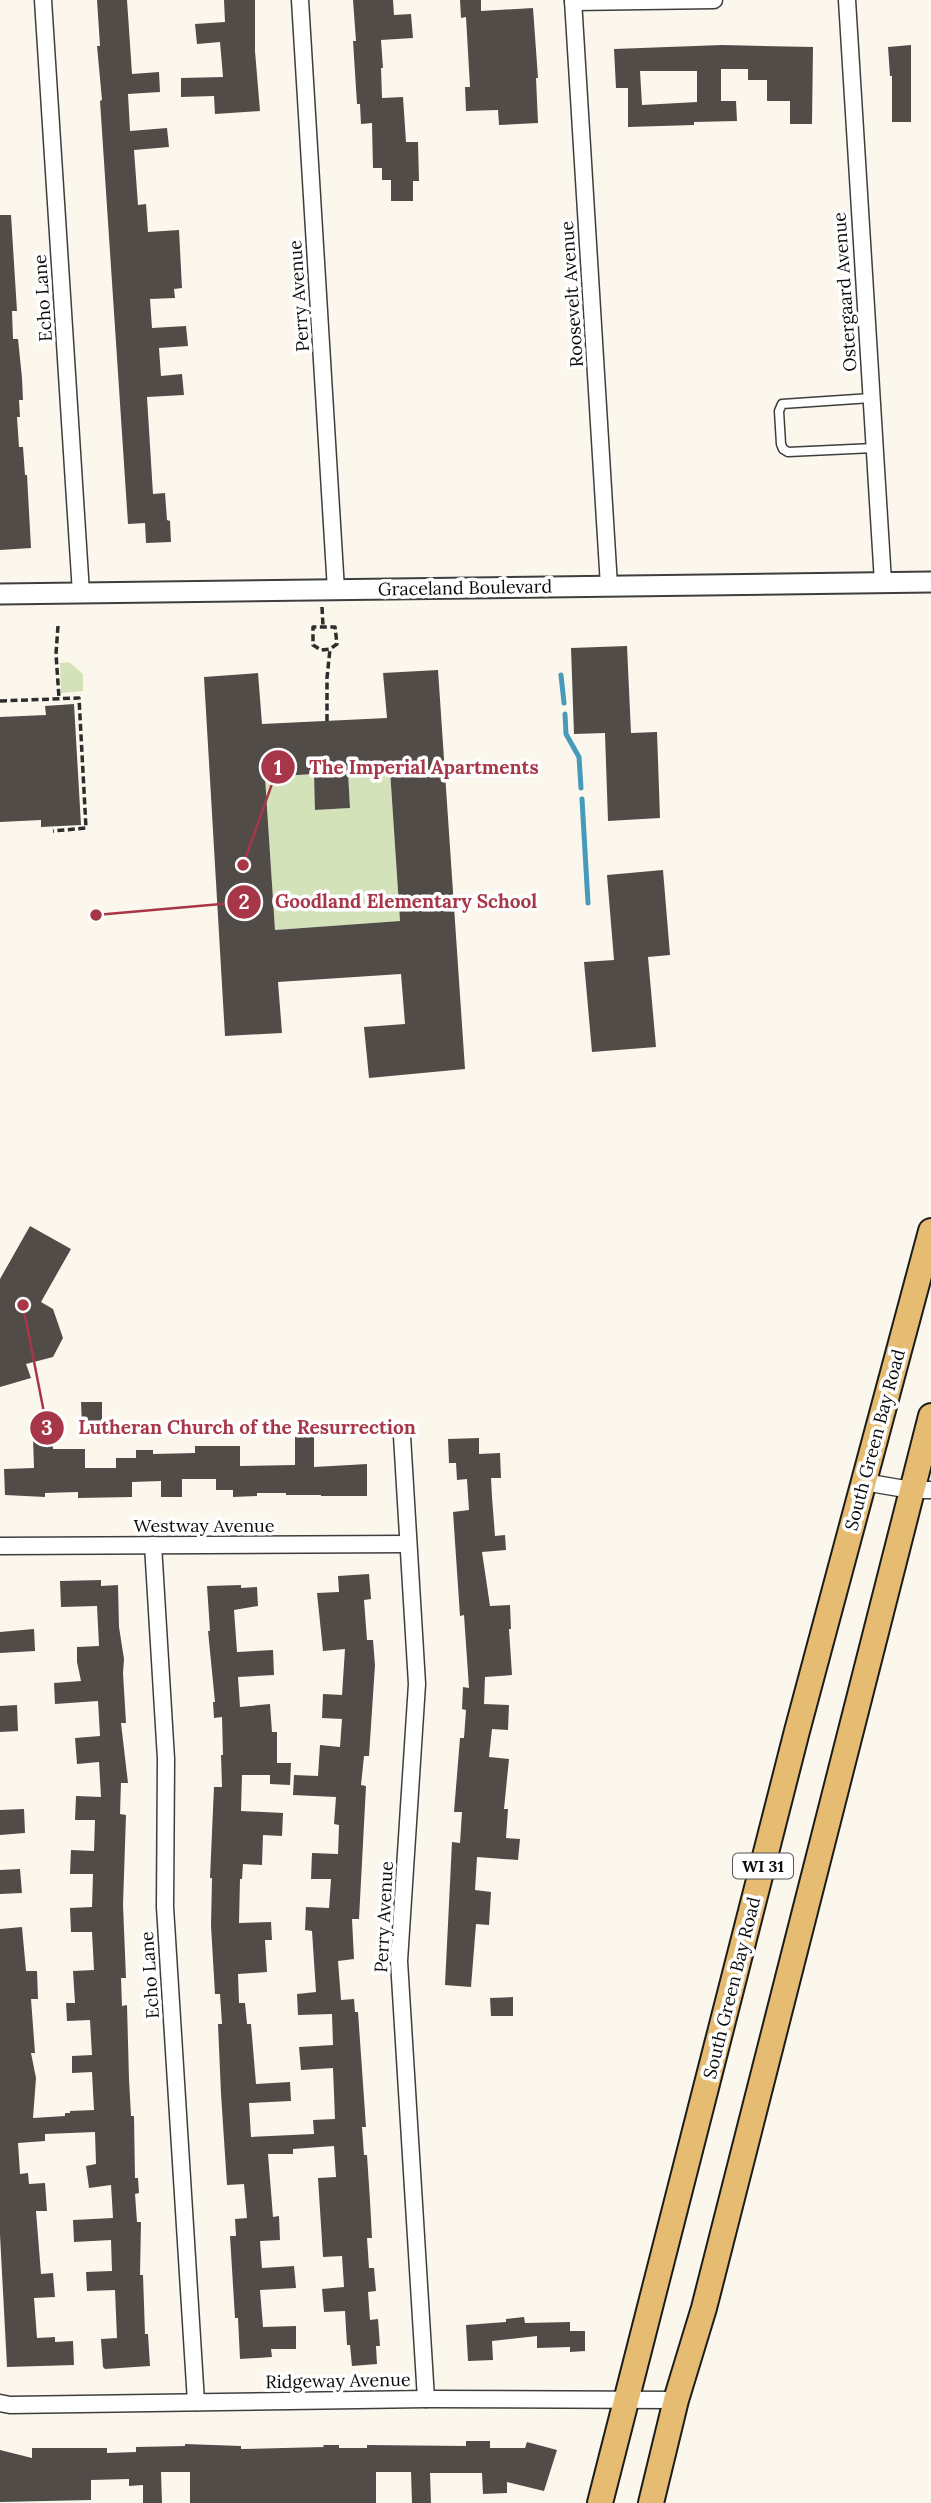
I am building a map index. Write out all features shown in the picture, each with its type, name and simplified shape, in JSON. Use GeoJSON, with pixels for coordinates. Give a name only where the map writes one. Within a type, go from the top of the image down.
{"type":"FeatureCollection","features":[{"type":"Feature","properties":{"kind":"main road","name":"South Green Bay Road"},"geometry":{"type":"LineString","coordinates":[[600,2503],[797,1731],[931,1231]]}},
{"type":"Feature","properties":{"kind":"main road","name":"WI 31"},"geometry":{"type":"LineString","coordinates":[[651,2503],[921,1490],[931,1416]]}},
{"type":"Feature","properties":{"kind":"street","name":"Echo Lane"},"geometry":{"type":"LineString","coordinates":[[43,0],[81,593]]}},
{"type":"Feature","properties":{"kind":"street","name":"Perry Avenue"},"geometry":{"type":"LineString","coordinates":[[300,0],[336,590]]}},
{"type":"Feature","properties":{"kind":"street"},"geometry":{"type":"LineString","coordinates":[[573,1],[714,0]]}},
{"type":"Feature","properties":{"kind":"street","name":"Ostergaard Avenue"},"geometry":{"type":"LineString","coordinates":[[847,0],[883,582]]}},
{"type":"Feature","properties":{"kind":"street","name":"Roosevelt Avenue"},"geometry":{"type":"LineString","coordinates":[[573,1],[609,586]]}},
{"type":"Feature","properties":{"kind":"street","name":"Graceland Boulevard"},"geometry":{"type":"LineString","coordinates":[[0,594],[931,582]]}},
{"type":"Feature","properties":{"kind":"street","name":"Perry Avenue"},"geometry":{"type":"LineString","coordinates":[[402,1436],[417,1685],[399,1961],[426,2399]]}},
{"type":"Feature","properties":{"kind":"street"},"geometry":{"type":"LineString","coordinates":[[864,1482],[921,1490]]}},
{"type":"Feature","properties":{"kind":"street","name":"Westway Avenue"},"geometry":{"type":"LineString","coordinates":[[0,1546],[408,1544]]}},
{"type":"Feature","properties":{"kind":"street","name":"Echo Lane"},"geometry":{"type":"LineString","coordinates":[[153,1545],[166,1759],[165,1908],[196,2402]]}},
{"type":"Feature","properties":{"kind":"street","name":"Ridgeway Avenue"},"geometry":{"type":"LineString","coordinates":[[0,2403],[426,2399],[677,2400]]}},
{"type":"Feature","properties":{"kind":"lane"},"geometry":{"type":"LineString","coordinates":[[871,398],[782,404],[779,411],[782,449],[788,452],[874,448]]}},
{"type":"Feature","properties":{"kind":"path"},"geometry":{"type":"LineString","coordinates":[[58,626],[56,654],[59,698]]}},
{"type":"Feature","properties":{"kind":"path"},"geometry":{"type":"LineString","coordinates":[[327,721],[327,678],[330,649],[337,644],[335,627],[313,628],[313,645],[321,650],[330,649]]}},
{"type":"Feature","properties":{"kind":"path"},"geometry":{"type":"LineString","coordinates":[[0,701],[79,698],[86,828],[53,831]]}},
{"type":"Feature","properties":{"kind":"green space"},"geometry":{"type":"Polygon","coordinates":[[[69,662],[83,674],[83,691],[61,693],[60,663],[69,662]]]}},
{"type":"Feature","properties":{"kind":"green space"},"geometry":{"type":"Polygon","coordinates":[[[390,770],[400,921],[275,930],[265,777],[314,774],[316,810],[350,808],[348,772],[390,770]]]}},
{"type":"Feature","properties":{"kind":"building"},"geometry":{"type":"Polygon","coordinates":[[[97,0],[127,0],[132,74],[159,72],[160,92],[128,94],[130,131],[167,128],[169,147],[134,150],[138,205],[146,204],[148,232],[179,230],[182,288],[174,289],[175,298],[150,299],[152,328],[186,326],[188,346],[159,348],[161,376],[182,374],[184,395],[147,397],[153,494],[165,493],[171,542],[146,543],[145,523],[128,524],[100,101],[97,0]]]}},
{"type":"Feature","properties":{"kind":"building"},"geometry":{"type":"Polygon","coordinates":[[[224,0],[255,0],[255,51],[260,111],[215,114],[214,96],[181,97],[181,78],[223,77],[220,42],[197,44],[195,24],[225,22],[224,0]]]}},
{"type":"Feature","properties":{"kind":"building"},"geometry":{"type":"Polygon","coordinates":[[[353,0],[393,0],[394,15],[411,14],[413,38],[381,40],[381,68],[382,98],[403,97],[406,142],[418,142],[419,181],[413,181],[413,201],[391,201],[391,180],[382,180],[382,168],[373,168],[372,123],[361,124],[360,104],[357,104],[353,0]]]}},
{"type":"Feature","properties":{"kind":"building"},"geometry":{"type":"Polygon","coordinates":[[[460,0],[481,0],[481,11],[533,8],[538,123],[499,125],[498,110],[466,111],[465,87],[470,87],[466,17],[461,18],[460,0]]]}},
{"type":"Feature","properties":{"kind":"building"},"geometry":{"type":"Polygon","coordinates":[[[722,45],[813,47],[812,124],[790,124],[790,101],[767,101],[767,80],[748,80],[748,69],[721,69],[721,101],[736,101],[737,121],[628,127],[628,88],[616,88],[614,49],[722,45]],[[640,71],[642,105],[697,102],[697,71],[640,71]]]}},
{"type":"Feature","properties":{"kind":"building"},"geometry":{"type":"Polygon","coordinates":[[[911,45],[911,122],[892,122],[892,76],[888,47],[911,45]]]}},
{"type":"Feature","properties":{"kind":"building"},"geometry":{"type":"Polygon","coordinates":[[[0,215],[11,215],[17,311],[12,311],[13,339],[18,339],[23,400],[19,400],[20,417],[17,417],[19,447],[23,447],[27,475],[31,548],[0,550],[0,215]]]}},
{"type":"Feature","properties":{"kind":"building"},"geometry":{"type":"Polygon","coordinates":[[[627,646],[631,733],[657,732],[660,818],[608,821],[605,733],[574,734],[571,648],[627,646]]]}},
{"type":"Feature","properties":{"kind":"building"},"geometry":{"type":"Polygon","coordinates":[[[438,670],[465,1069],[369,1078],[364,1027],[405,1024],[401,974],[278,982],[282,1033],[225,1036],[204,677],[258,673],[262,724],[387,718],[383,673],[438,670]],[[390,770],[348,772],[350,808],[315,810],[314,774],[265,777],[275,930],[400,921],[390,770]]]}},
{"type":"Feature","properties":{"kind":"building"},"geometry":{"type":"Polygon","coordinates":[[[74,704],[81,825],[41,827],[41,820],[0,822],[0,717],[46,715],[45,706],[74,704]]]}},
{"type":"Feature","properties":{"kind":"building"},"geometry":{"type":"Polygon","coordinates":[[[663,870],[670,955],[648,957],[656,1047],[592,1052],[584,962],[614,960],[607,875],[663,870]]]}},
{"type":"Feature","properties":{"kind":"building"},"geometry":{"type":"Polygon","coordinates":[[[30,1226],[71,1249],[41,1302],[53,1309],[63,1338],[53,1357],[26,1364],[31,1378],[0,1387],[0,1279],[30,1226]]]}},
{"type":"Feature","properties":{"kind":"building"},"geometry":{"type":"Polygon","coordinates":[[[81,1402],[102,1402],[102,1424],[82,1425],[81,1402]]]}},
{"type":"Feature","properties":{"kind":"building"},"geometry":{"type":"Polygon","coordinates":[[[52,1436],[53,1449],[85,1449],[85,1468],[116,1468],[116,1458],[136,1458],[136,1450],[153,1450],[153,1454],[195,1453],[195,1446],[240,1446],[240,1466],[295,1465],[295,1436],[314,1436],[314,1467],[367,1464],[367,1496],[257,1493],[257,1496],[233,1497],[233,1490],[216,1490],[216,1479],[182,1479],[182,1497],[161,1497],[161,1481],[132,1482],[132,1497],[78,1498],[78,1492],[45,1493],[45,1497],[5,1495],[4,1469],[34,1468],[33,1437],[52,1436]]]}},
{"type":"Feature","properties":{"kind":"building"},"geometry":{"type":"Polygon","coordinates":[[[479,1438],[479,1454],[500,1453],[501,1478],[491,1478],[492,1497],[495,1536],[505,1535],[506,1550],[482,1552],[490,1606],[510,1605],[511,1629],[512,1675],[485,1677],[484,1704],[509,1705],[508,1730],[492,1729],[489,1757],[509,1759],[504,1809],[508,1809],[506,1838],[520,1839],[518,1860],[477,1857],[475,1890],[491,1892],[489,1925],[476,1924],[471,1987],[445,1985],[452,1842],[460,1843],[462,1812],[454,1812],[460,1738],[464,1738],[466,1710],[462,1709],[463,1687],[469,1688],[464,1615],[460,1616],[453,1512],[469,1510],[467,1479],[457,1480],[456,1463],[449,1463],[448,1439],[479,1438]]]}},
{"type":"Feature","properties":{"kind":"building"},"geometry":{"type":"Polygon","coordinates":[[[369,1574],[371,1599],[364,1600],[367,1640],[373,1640],[375,1665],[369,1756],[364,1756],[361,1785],[366,1786],[359,1919],[352,1919],[354,1959],[338,1961],[341,2000],[354,1999],[355,2012],[358,2012],[366,2127],[362,2127],[364,2155],[367,2155],[372,2238],[367,2238],[369,2268],[374,2268],[376,2291],[368,2292],[370,2320],[378,2319],[380,2346],[376,2346],[377,2364],[352,2366],[350,2345],[347,2345],[345,2311],[324,2312],[322,2289],[344,2287],[342,2256],[323,2257],[318,2178],[336,2177],[334,2146],[293,2149],[293,2154],[268,2154],[273,2217],[279,2216],[280,2240],[260,2241],[262,2268],[294,2266],[296,2288],[260,2290],[263,2327],[296,2326],[296,2349],[271,2349],[272,2357],[240,2359],[230,2236],[236,2236],[235,2219],[247,2218],[244,2184],[227,2185],[221,2094],[218,2024],[222,2024],[220,1994],[215,1994],[210,1878],[214,1787],[222,1787],[222,1717],[214,1718],[207,1586],[257,1587],[258,1606],[234,1610],[237,1652],[273,1650],[274,1675],[238,1677],[240,1707],[270,1704],[272,1732],[277,1732],[277,1763],[291,1763],[290,1785],[270,1784],[270,1775],[242,1775],[241,1811],[283,1813],[282,1836],[263,1835],[262,1865],[243,1864],[239,1923],[271,1922],[272,1940],[265,1940],[267,1972],[238,1974],[239,2003],[245,2003],[247,2024],[251,2024],[256,2084],[290,2082],[291,2101],[249,2103],[251,2137],[314,2134],[313,2120],[335,2119],[333,2068],[301,2070],[299,2047],[333,2045],[332,2014],[298,2015],[297,1994],[316,1992],[312,1931],[305,1930],[306,1907],[329,1908],[331,1879],[311,1879],[312,1853],[338,1854],[339,1825],[334,1824],[336,1797],[293,1795],[294,1775],[318,1776],[320,1745],[340,1747],[342,1719],[322,1718],[323,1694],[342,1695],[345,1649],[323,1651],[317,1593],[339,1592],[338,1576],[369,1574]]]}},
{"type":"Feature","properties":{"kind":"building"},"geometry":{"type":"Polygon","coordinates":[[[101,1580],[101,1586],[118,1585],[119,1627],[124,1659],[126,1723],[121,1723],[128,1783],[121,1783],[120,1814],[126,1815],[123,1905],[126,1978],[121,1978],[122,2006],[127,2005],[131,2116],[134,2116],[135,2178],[138,2178],[139,2193],[135,2194],[137,2222],[141,2222],[140,2275],[143,2275],[145,2334],[148,2334],[150,2366],[103,2367],[101,2339],[117,2338],[115,2290],[87,2291],[86,2272],[112,2271],[111,2240],[74,2242],[73,2220],[113,2218],[111,2185],[89,2188],[86,2166],[96,2164],[95,2132],[45,2134],[45,2141],[18,2143],[20,2174],[28,2173],[29,2184],[45,2183],[47,2211],[36,2211],[41,2274],[53,2273],[55,2297],[34,2298],[37,2338],[55,2337],[55,2342],[73,2341],[74,2365],[7,2367],[0,2235],[0,1929],[22,1927],[26,1971],[37,1971],[38,1999],[31,1999],[35,2053],[31,2053],[36,2078],[33,2118],[65,2116],[65,2113],[70,2111],[94,2110],[92,2072],[72,2073],[72,2056],[92,2055],[90,2020],[67,2021],[66,2003],[75,2003],[73,1971],[94,1970],[92,1932],[71,1932],[70,1908],[92,1907],[93,1874],[70,1874],[71,1850],[94,1851],[95,1820],[75,1820],[76,1796],[101,1797],[99,1762],[77,1764],[75,1738],[100,1736],[98,1701],[55,1704],[54,1683],[81,1681],[77,1647],[99,1646],[97,1606],[61,1607],[60,1581],[101,1580]]]}},
{"type":"Feature","properties":{"kind":"building"},"geometry":{"type":"Polygon","coordinates":[[[34,1629],[35,1651],[0,1653],[0,1632],[34,1629]]]}},
{"type":"Feature","properties":{"kind":"building"},"geometry":{"type":"Polygon","coordinates":[[[17,1705],[18,1731],[0,1732],[0,1706],[17,1705]]]}},
{"type":"Feature","properties":{"kind":"building"},"geometry":{"type":"Polygon","coordinates":[[[24,1809],[25,1833],[0,1835],[0,1810],[24,1809]]]}},
{"type":"Feature","properties":{"kind":"building"},"geometry":{"type":"Polygon","coordinates":[[[20,1869],[22,1893],[0,1894],[0,1870],[20,1869]]]}},
{"type":"Feature","properties":{"kind":"building"},"geometry":{"type":"Polygon","coordinates":[[[513,1997],[513,2016],[491,2016],[490,1998],[513,1997]]]}},
{"type":"Feature","properties":{"kind":"building"},"geometry":{"type":"Polygon","coordinates":[[[524,2317],[525,2323],[570,2322],[570,2331],[585,2331],[585,2351],[570,2352],[570,2347],[537,2348],[537,2336],[492,2341],[493,2360],[468,2361],[466,2325],[506,2322],[506,2319],[524,2317]]]}},
{"type":"Feature","properties":{"kind":"building"},"geometry":{"type":"Polygon","coordinates":[[[466,2441],[490,2441],[490,2448],[525,2448],[527,2442],[557,2450],[544,2491],[507,2482],[507,2493],[483,2494],[482,2473],[430,2473],[431,2503],[412,2503],[411,2472],[376,2472],[376,2503],[190,2503],[190,2472],[161,2472],[162,2503],[143,2503],[143,2485],[129,2486],[129,2479],[91,2480],[91,2500],[0,2502],[0,2450],[32,2458],[32,2448],[107,2448],[107,2453],[136,2452],[136,2447],[185,2444],[241,2446],[241,2449],[324,2447],[323,2445],[367,2448],[367,2445],[466,2446],[466,2441]]]}},
{"type":"Feature","properties":{"kind":"waterway"},"geometry":{"type":"LineString","coordinates":[[561,675],[564,703]]}},
{"type":"Feature","properties":{"kind":"waterway"},"geometry":{"type":"LineString","coordinates":[[565,714],[566,734],[579,757],[581,788]]}},
{"type":"Feature","properties":{"kind":"waterway"},"geometry":{"type":"LineString","coordinates":[[582,799],[588,903]]}},
{"type":"Feature","properties":{"kind":"place","name":"The Imperial Apartments"},"geometry":{"type":"Point","coordinates":[243,865]}},
{"type":"Feature","properties":{"kind":"place","name":"Goodland Elementary School"},"geometry":{"type":"Point","coordinates":[96,915]}},
{"type":"Feature","properties":{"kind":"place","name":"Lutheran Church of the Resurrection"},"geometry":{"type":"Point","coordinates":[23,1305]}}]}
